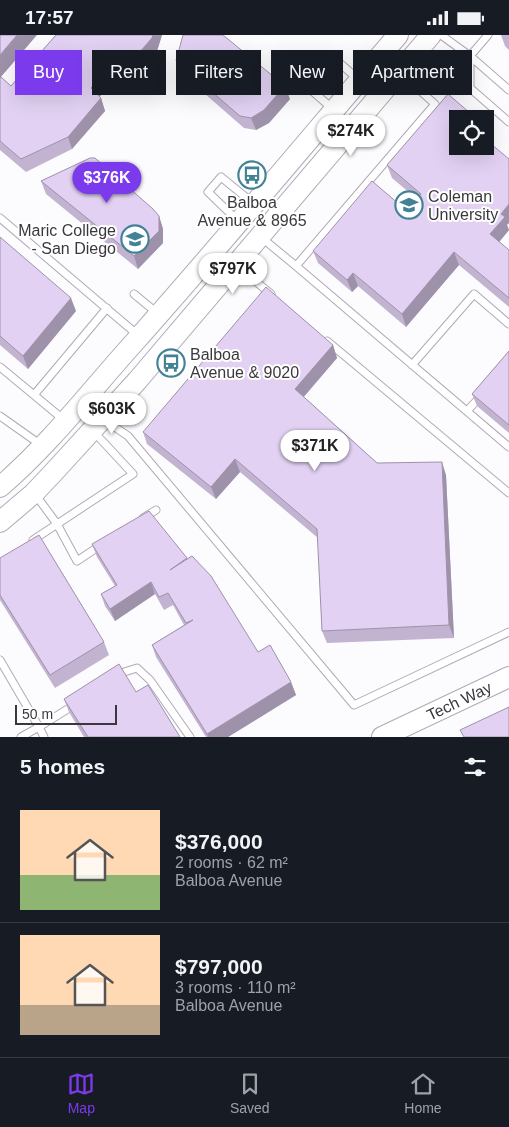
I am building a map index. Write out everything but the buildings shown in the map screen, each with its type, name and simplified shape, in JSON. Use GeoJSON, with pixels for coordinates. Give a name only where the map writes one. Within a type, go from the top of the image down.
{"type":"FeatureCollection","features":[{"type":"Feature","properties":{"kind":"main road"},"geometry":{"type":"LineString","coordinates":[[385,50],[398,35]]}},
{"type":"Feature","properties":{"kind":"main road"},"geometry":{"type":"LineString","coordinates":[[419,50],[432,35]]}},
{"type":"Feature","properties":{"kind":"main road"},"geometry":{"type":"LineString","coordinates":[[0,487],[26,465],[66,422],[240,222],[353,88]]}},
{"type":"Feature","properties":{"kind":"main road"},"geometry":{"type":"LineString","coordinates":[[0,523],[34,493],[98,424],[380,95]]}},
{"type":"Feature","properties":{"kind":"main road"},"geometry":{"type":"LineString","coordinates":[[226,238],[248,251]]}},
{"type":"Feature","properties":{"kind":"main road","name":"Tech Way"},"geometry":{"type":"LineString","coordinates":[[382,737],[411,731],[509,677]]}},
{"type":"Feature","properties":{"kind":"lane"},"geometry":{"type":"LineString","coordinates":[[441,35],[462,50]]}},
{"type":"Feature","properties":{"kind":"lane"},"geometry":{"type":"LineString","coordinates":[[472,54],[488,35]]}},
{"type":"Feature","properties":{"kind":"lane"},"geometry":{"type":"LineString","coordinates":[[472,58],[509,90]]}},
{"type":"Feature","properties":{"kind":"lane"},"geometry":{"type":"LineString","coordinates":[[343,66],[353,74]]}},
{"type":"Feature","properties":{"kind":"lane"},"geometry":{"type":"LineString","coordinates":[[472,90],[509,122]]}},
{"type":"Feature","properties":{"kind":"lane"},"geometry":{"type":"LineString","coordinates":[[317,95],[334,110]]}},
{"type":"Feature","properties":{"kind":"lane"},"geometry":{"type":"LineString","coordinates":[[296,267],[435,104],[425,95]]}},
{"type":"Feature","properties":{"kind":"lane"},"geometry":{"type":"LineString","coordinates":[[240,222],[208,192],[221,177],[255,204]]}},
{"type":"Feature","properties":{"kind":"lane"},"geometry":{"type":"LineString","coordinates":[[0,218],[140,336]]}},
{"type":"Feature","properties":{"kind":"lane"},"geometry":{"type":"LineString","coordinates":[[248,251],[296,267],[509,447]]}},
{"type":"Feature","properties":{"kind":"lane"},"geometry":{"type":"LineString","coordinates":[[248,251],[274,297]]}},
{"type":"Feature","properties":{"kind":"lane"},"geometry":{"type":"LineString","coordinates":[[134,294],[159,315]]}},
{"type":"Feature","properties":{"kind":"lane"},"geometry":{"type":"LineString","coordinates":[[412,365],[474,294],[509,324]]}},
{"type":"Feature","properties":{"kind":"lane"},"geometry":{"type":"LineString","coordinates":[[34,395],[107,308]]}},
{"type":"Feature","properties":{"kind":"lane"},"geometry":{"type":"LineString","coordinates":[[319,335],[509,493]]}},
{"type":"Feature","properties":{"kind":"lane"},"geometry":{"type":"LineString","coordinates":[[0,367],[66,422]]}},
{"type":"Feature","properties":{"kind":"lane"},"geometry":{"type":"LineString","coordinates":[[468,411],[487,388]]}},
{"type":"Feature","properties":{"kind":"lane"},"geometry":{"type":"LineString","coordinates":[[0,416],[44,446]]}},
{"type":"Feature","properties":{"kind":"lane"},"geometry":{"type":"LineString","coordinates":[[24,546],[133,474],[98,424]]}},
{"type":"Feature","properties":{"kind":"lane"},"geometry":{"type":"LineString","coordinates":[[98,424],[128,436],[354,705],[509,632]]}},
{"type":"Feature","properties":{"kind":"lane"},"geometry":{"type":"LineString","coordinates":[[34,493],[57,525],[77,561],[108,540]]}},
{"type":"Feature","properties":{"kind":"lane"},"geometry":{"type":"LineString","coordinates":[[140,520],[156,510]]}},
{"type":"Feature","properties":{"kind":"lane"},"geometry":{"type":"LineString","coordinates":[[0,660],[44,737]]}},
{"type":"Feature","properties":{"kind":"lane"},"geometry":{"type":"LineString","coordinates":[[113,679],[121,673],[138,668],[150,680],[190,737]]}},
{"type":"Feature","properties":{"kind":"lane"},"geometry":{"type":"LineString","coordinates":[[21,737],[80,700]]}},
{"type":"Feature","properties":{"kind":"place","name":"Balboa Avenue & 8965"},"geometry":{"type":"Point","coordinates":[252,175]}},
{"type":"Feature","properties":{"kind":"place","name":"Coleman University"},"geometry":{"type":"Point","coordinates":[409,205]}},
{"type":"Feature","properties":{"kind":"place","name":"Maric College - San Diego"},"geometry":{"type":"Point","coordinates":[135,239]}},
{"type":"Feature","properties":{"kind":"place","name":"Balboa Avenue & 9020"},"geometry":{"type":"Point","coordinates":[171,363]}}]}
